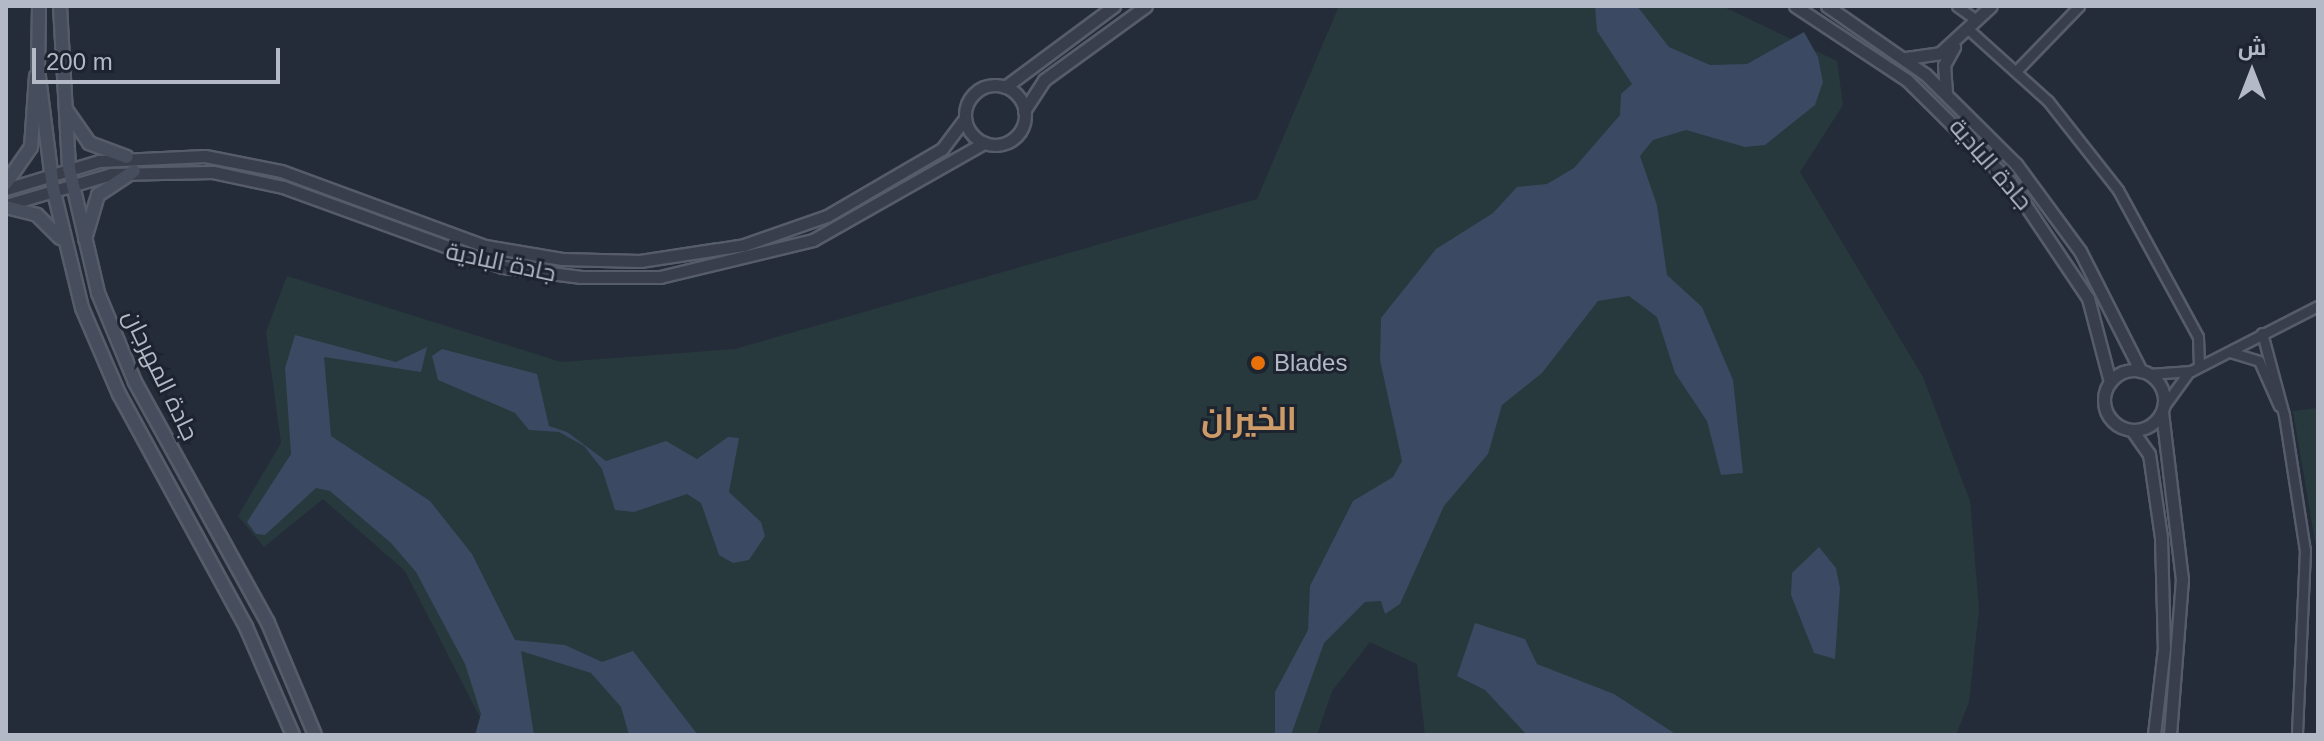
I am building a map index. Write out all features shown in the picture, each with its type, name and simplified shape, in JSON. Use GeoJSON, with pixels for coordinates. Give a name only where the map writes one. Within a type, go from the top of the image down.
{"type":"FeatureCollection","features":[{"type":"Feature","properties":{"kind":"main road","name":"جادة المهرجان"},"geometry":{"type":"LineString","coordinates":[[39,6],[38,69],[62,241],[104,362],[246,627],[293,735]]}},
{"type":"Feature","properties":{"kind":"main road","name":"جادة المهرجان"},"geometry":{"type":"LineString","coordinates":[[60,6],[62,100],[71,183],[84,247],[125,360],[268,623],[315,735]]}},
{"type":"Feature","properties":{"kind":"main road"},"geometry":{"type":"LineString","coordinates":[[6,183],[31,147],[38,69]]}},
{"type":"Feature","properties":{"kind":"main road"},"geometry":{"type":"LineString","coordinates":[[62,100],[89,143],[127,157]]}},
{"type":"Feature","properties":{"kind":"main road"},"geometry":{"type":"LineString","coordinates":[[84,247],[98,195],[134,171]]}},
{"type":"Feature","properties":{"kind":"main road"},"geometry":{"type":"LineString","coordinates":[[6,206],[37,215],[62,241]]}},
{"type":"Feature","properties":{"kind":"street"},"geometry":{"type":"LineString","coordinates":[[1114,6],[1005,87],[978,91],[965,119],[984,143],[1012,139],[1024,111],[1044,80],[1146,6]]}},
{"type":"Feature","properties":{"kind":"street","name":"جادة البادية"},"geometry":{"type":"LineString","coordinates":[[1795,6],[1907,80],[2010,182],[2088,298],[2110,382],[2108,416],[2132,430]]}},
{"type":"Feature","properties":{"kind":"street","name":"جادة البادية"},"geometry":{"type":"LineString","coordinates":[[1827,6],[1906,58],[1946,93],[2063,225],[2163,409]]}},
{"type":"Feature","properties":{"kind":"street"},"geometry":{"type":"LineString","coordinates":[[1957,6],[1970,27],[2018,69],[2118,190],[2194,330],[2195,368],[2163,409],[2132,430],[2149,454],[2162,550],[2164,648],[2154,735]]}},
{"type":"Feature","properties":{"kind":"street"},"geometry":{"type":"LineString","coordinates":[[1906,58],[1936,55],[1991,6]]}},
{"type":"Feature","properties":{"kind":"street"},"geometry":{"type":"LineString","coordinates":[[2018,69],[2079,6]]}},
{"type":"Feature","properties":{"kind":"street"},"geometry":{"type":"LineString","coordinates":[[1946,93],[1944,65],[1970,27]]}},
{"type":"Feature","properties":{"kind":"street"},"geometry":{"type":"LineString","coordinates":[[1005,87],[1024,111]]}},
{"type":"Feature","properties":{"kind":"street","name":"جادة البادية"},"geometry":{"type":"LineString","coordinates":[[6,189],[69,168],[127,157],[205,156],[262,166],[460,239],[536,256],[640,261],[769,238],[882,188],[942,149],[965,119]]}},
{"type":"Feature","properties":{"kind":"street","name":"جادة البادية"},"geometry":{"type":"LineString","coordinates":[[6,206],[71,183],[134,171],[268,182],[452,253],[529,271],[634,278],[731,265],[854,222],[984,143]]}},
{"type":"Feature","properties":{"kind":"street"},"geometry":{"type":"LineString","coordinates":[[731,265],[736,255],[769,238]]}},
{"type":"Feature","properties":{"kind":"street"},"geometry":{"type":"LineString","coordinates":[[2110,382],[2145,373],[2195,368],[2318,306]]}},
{"type":"Feature","properties":{"kind":"street"},"geometry":{"type":"LineString","coordinates":[[2262,333],[2284,415],[2306,579],[2297,735]]}},
{"type":"Feature","properties":{"kind":"street"},"geometry":{"type":"LineString","coordinates":[[2226,351],[2259,361],[2284,415]]}},
{"type":"Feature","properties":{"kind":"street"},"geometry":{"type":"LineString","coordinates":[[2163,409],[2180,549],[2180,669],[2176,735]]}},
{"type":"Feature","properties":{"kind":"street"},"geometry":{"type":"LineString","coordinates":[[2170,735],[2180,669]]}},
{"type":"Feature","properties":{"kind":"shaded area"},"geometry":{"type":"Polygon","coordinates":[[[1339,6],[1722,6],[1837,61],[1843,105],[1800,172],[1923,377],[1970,501],[1979,609],[1969,702],[1956,735],[1425,735],[1417,664],[1370,642],[1332,691],[1317,735],[489,735],[405,571],[323,499],[264,547],[238,516],[281,443],[266,332],[287,276],[561,362],[735,349],[1257,199],[1339,6]]]}},
{"type":"Feature","properties":{"kind":"shaded area"},"geometry":{"type":"Polygon","coordinates":[[[2318,408],[2318,559],[2293,411],[2318,408]]]}},
{"type":"Feature","properties":{"kind":"water"},"geometry":{"type":"Polygon","coordinates":[[[1595,6],[1637,6],[1669,47],[1710,65],[1747,64],[1804,32],[1818,57],[1823,82],[1815,105],[1765,145],[1745,147],[1686,130],[1653,140],[1640,156],[1657,205],[1667,275],[1702,307],[1733,380],[1743,473],[1721,475],[1707,421],[1675,373],[1657,317],[1629,296],[1598,301],[1542,373],[1502,405],[1488,454],[1444,506],[1400,604],[1385,614],[1381,601],[1365,602],[1324,643],[1291,735],[1275,735],[1275,692],[1308,630],[1310,586],[1353,501],[1393,477],[1402,461],[1380,360],[1381,318],[1436,249],[1493,213],[1517,187],[1547,184],[1574,168],[1620,115],[1621,94],[1632,84],[1597,31],[1595,6]]]}},
{"type":"Feature","properties":{"kind":"water"},"geometry":{"type":"Polygon","coordinates":[[[295,335],[396,362],[427,347],[421,372],[324,357],[331,436],[430,501],[472,554],[515,640],[565,645],[602,662],[633,651],[698,735],[629,735],[621,707],[591,673],[521,651],[534,735],[475,735],[481,714],[465,664],[416,572],[391,543],[330,491],[316,488],[265,535],[256,534],[247,522],[291,454],[285,368],[295,335]]]}},
{"type":"Feature","properties":{"kind":"water"},"geometry":{"type":"Polygon","coordinates":[[[442,349],[537,374],[549,426],[567,432],[606,461],[666,441],[697,459],[728,437],[739,438],[729,492],[761,522],[765,536],[749,560],[733,563],[719,555],[701,503],[687,494],[634,512],[615,510],[602,469],[584,446],[559,432],[529,430],[515,413],[438,380],[432,356],[442,349]]]}},
{"type":"Feature","properties":{"kind":"water"},"geometry":{"type":"Polygon","coordinates":[[[1819,547],[1836,568],[1840,588],[1835,659],[1814,653],[1791,595],[1792,573],[1819,547]]]}},
{"type":"Feature","properties":{"kind":"water"},"geometry":{"type":"Polygon","coordinates":[[[1475,623],[1525,639],[1537,664],[1614,694],[1677,735],[1527,735],[1485,690],[1457,676],[1475,623]]]}},
{"type":"Feature","properties":{"kind":"place","name":"Blades"},"geometry":{"type":"Point","coordinates":[1258,363]}},
{"type":"Feature","properties":{"kind":"district","name":"الخيران"},"geometry":{"type":"Point","coordinates":[1249,419]}}]}
